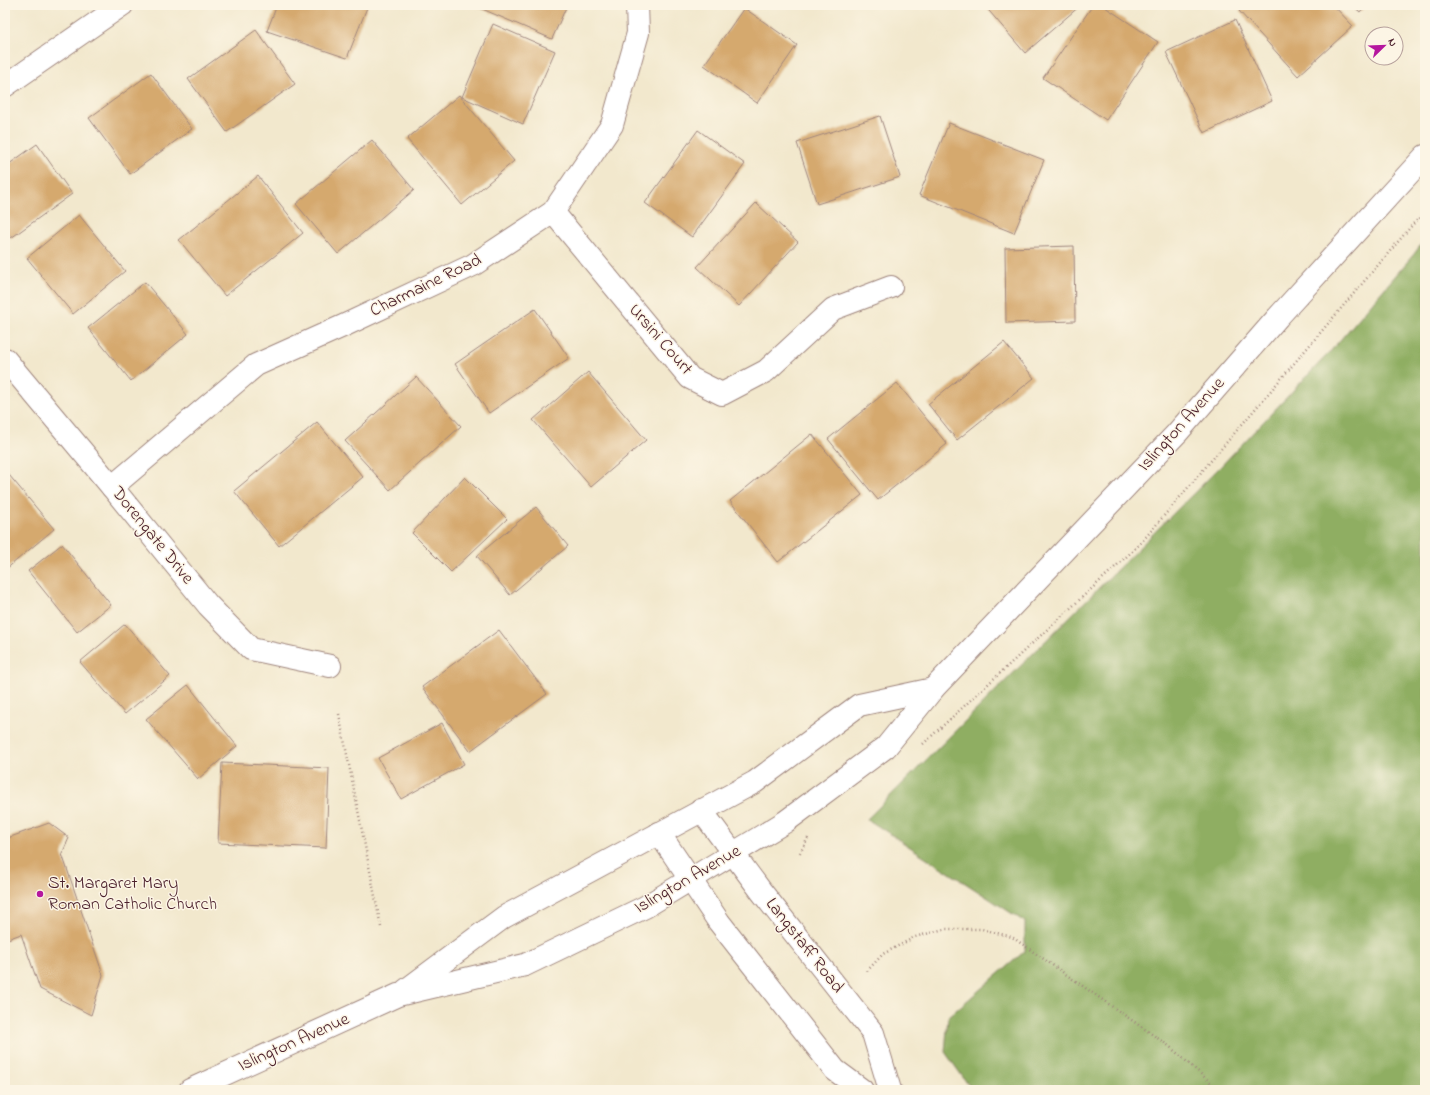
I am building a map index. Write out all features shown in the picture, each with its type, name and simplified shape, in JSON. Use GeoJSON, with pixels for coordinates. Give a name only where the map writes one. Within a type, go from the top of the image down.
{"type":"FeatureCollection","features":[{"type":"Feature","properties":{"kind":"main road"},"geometry":{"type":"LineString","coordinates":[[5,86],[122,5]]}},
{"type":"Feature","properties":{"kind":"main road","name":"Charmaine Road"},"geometry":{"type":"LineString","coordinates":[[112,487],[256,365],[473,265],[553,212],[612,126],[638,33],[637,5]]}},
{"type":"Feature","properties":{"kind":"main road","name":"Islington Avenue"},"geometry":{"type":"LineString","coordinates":[[190,1090],[398,996],[525,965],[645,907],[785,822],[886,747],[933,689],[1177,433],[1283,311],[1425,156]]}},
{"type":"Feature","properties":{"kind":"main road","name":"Ursini Court"},"geometry":{"type":"LineString","coordinates":[[553,212],[690,378],[722,394],[766,371],[833,309],[891,287]]}},
{"type":"Feature","properties":{"kind":"main road","name":"Dorengate Drive"},"geometry":{"type":"LineString","coordinates":[[5,359],[208,605],[251,649],[330,666]]}},
{"type":"Feature","properties":{"kind":"main road","name":"Islington Avenue"},"geometry":{"type":"LineString","coordinates":[[398,996],[504,917],[755,782],[859,705],[933,689]]}},
{"type":"Feature","properties":{"kind":"main road","name":"Langstaff Road"},"geometry":{"type":"LineString","coordinates":[[701,810],[761,891],[873,1033],[890,1090]]}},
{"type":"Feature","properties":{"kind":"main road"},"geometry":{"type":"LineString","coordinates":[[659,833],[719,922],[835,1070],[862,1090]]}},
{"type":"Feature","properties":{"kind":"path"},"geometry":{"type":"LineString","coordinates":[[917,748],[935,734],[1139,545],[1414,223],[1425,213]]}},
{"type":"Feature","properties":{"kind":"path"},"geometry":{"type":"LineString","coordinates":[[339,714],[381,927]]}},
{"type":"Feature","properties":{"kind":"path"},"geometry":{"type":"LineString","coordinates":[[800,853],[812,833]]}},
{"type":"Feature","properties":{"kind":"path"},"geometry":{"type":"LineString","coordinates":[[867,971],[883,954],[915,937],[944,929],[982,929],[1012,937],[1169,1046],[1219,1090]]}},
{"type":"Feature","properties":{"kind":"green space"},"geometry":{"type":"Polygon","coordinates":[[[1425,239],[1425,1090],[972,1090],[945,1052],[948,1017],[1025,951],[1025,922],[867,819],[1222,465],[1329,353],[1414,254],[1425,239]]]}},
{"type":"Feature","properties":{"kind":"building"},"geometry":{"type":"Polygon","coordinates":[[[277,5],[368,5],[347,58],[267,31],[277,5]]]}},
{"type":"Feature","properties":{"kind":"building"},"geometry":{"type":"Polygon","coordinates":[[[473,5],[567,5],[552,39],[473,5]]]}},
{"type":"Feature","properties":{"kind":"building"},"geometry":{"type":"Polygon","coordinates":[[[984,5],[1081,5],[1025,53],[984,5]]]}},
{"type":"Feature","properties":{"kind":"building"},"geometry":{"type":"Polygon","coordinates":[[[1093,5],[1102,5],[1158,42],[1106,120],[1043,78],[1093,5]]]}},
{"type":"Feature","properties":{"kind":"building"},"geometry":{"type":"Polygon","coordinates":[[[1246,5],[1333,5],[1353,26],[1298,76],[1239,11],[1246,5]]]}},
{"type":"Feature","properties":{"kind":"building"},"geometry":{"type":"Polygon","coordinates":[[[1352,5],[1366,5],[1360,12],[1352,5]]]}},
{"type":"Feature","properties":{"kind":"building"},"geometry":{"type":"Polygon","coordinates":[[[744,8],[797,45],[757,103],[704,65],[744,8]]]}},
{"type":"Feature","properties":{"kind":"building"},"geometry":{"type":"Polygon","coordinates":[[[1235,20],[1272,101],[1204,133],[1166,52],[1235,20]]]}},
{"type":"Feature","properties":{"kind":"building"},"geometry":{"type":"Polygon","coordinates":[[[493,24],[555,51],[523,124],[462,97],[493,24]]]}},
{"type":"Feature","properties":{"kind":"building"},"geometry":{"type":"Polygon","coordinates":[[[256,30],[295,84],[227,132],[188,79],[256,30]]]}},
{"type":"Feature","properties":{"kind":"building"},"geometry":{"type":"Polygon","coordinates":[[[151,73],[192,129],[130,174],[89,118],[151,73]]]}},
{"type":"Feature","properties":{"kind":"building"},"geometry":{"type":"Polygon","coordinates":[[[459,95],[514,161],[462,205],[407,139],[459,95]]]}},
{"type":"Feature","properties":{"kind":"building"},"geometry":{"type":"Polygon","coordinates":[[[880,116],[900,177],[817,204],[797,143],[880,116]]]}},
{"type":"Feature","properties":{"kind":"building"},"geometry":{"type":"Polygon","coordinates":[[[949,123],[1044,160],[1014,233],[919,195],[949,123]]]}},
{"type":"Feature","properties":{"kind":"building"},"geometry":{"type":"Polygon","coordinates":[[[698,130],[745,164],[692,237],[645,203],[698,130]]]}},
{"type":"Feature","properties":{"kind":"building"},"geometry":{"type":"Polygon","coordinates":[[[372,140],[414,190],[338,254],[296,204],[372,140]]]}},
{"type":"Feature","properties":{"kind":"building"},"geometry":{"type":"Polygon","coordinates":[[[37,144],[72,194],[11,238],[5,229],[5,167],[37,144]]]}},
{"type":"Feature","properties":{"kind":"building"},"geometry":{"type":"Polygon","coordinates":[[[258,176],[303,233],[225,296],[179,240],[258,176]]]}},
{"type":"Feature","properties":{"kind":"building"},"geometry":{"type":"Polygon","coordinates":[[[756,203],[798,242],[739,306],[697,267],[756,203]]]}},
{"type":"Feature","properties":{"kind":"building"},"geometry":{"type":"Polygon","coordinates":[[[79,215],[125,271],[73,314],[27,258],[79,215]]]}},
{"type":"Feature","properties":{"kind":"building"},"geometry":{"type":"Polygon","coordinates":[[[1074,246],[1075,321],[1006,323],[1005,248],[1074,246]]]}},
{"type":"Feature","properties":{"kind":"building"},"geometry":{"type":"Polygon","coordinates":[[[145,282],[188,334],[131,381],[88,328],[145,282]]]}},
{"type":"Feature","properties":{"kind":"building"},"geometry":{"type":"Polygon","coordinates":[[[535,309],[569,358],[489,413],[455,364],[535,309]]]}},
{"type":"Feature","properties":{"kind":"building"},"geometry":{"type":"Polygon","coordinates":[[[1004,342],[1034,378],[957,440],[928,404],[1004,342]]]}},
{"type":"Feature","properties":{"kind":"building"},"geometry":{"type":"Polygon","coordinates":[[[588,372],[646,440],[591,487],[533,420],[588,372]]]}},
{"type":"Feature","properties":{"kind":"building"},"geometry":{"type":"Polygon","coordinates":[[[416,377],[461,426],[390,490],[345,441],[416,377]]]}},
{"type":"Feature","properties":{"kind":"building"},"geometry":{"type":"Polygon","coordinates":[[[897,383],[947,444],[878,500],[828,439],[897,383]]]}},
{"type":"Feature","properties":{"kind":"building"},"geometry":{"type":"Polygon","coordinates":[[[317,422],[363,477],[279,546],[234,491],[317,422]]]}},
{"type":"Feature","properties":{"kind":"building"},"geometry":{"type":"Polygon","coordinates":[[[812,434],[862,495],[778,562],[730,501],[812,434]]]}},
{"type":"Feature","properties":{"kind":"building"},"geometry":{"type":"Polygon","coordinates":[[[9,475],[54,529],[5,570],[5,478],[9,475]]]}},
{"type":"Feature","properties":{"kind":"building"},"geometry":{"type":"Polygon","coordinates":[[[465,477],[507,519],[451,572],[412,533],[465,477]]]}},
{"type":"Feature","properties":{"kind":"building"},"geometry":{"type":"Polygon","coordinates":[[[536,507],[568,546],[510,595],[477,556],[536,507]]]}},
{"type":"Feature","properties":{"kind":"building"},"geometry":{"type":"Polygon","coordinates":[[[62,544],[111,605],[77,632],[28,571],[62,544]]]}},
{"type":"Feature","properties":{"kind":"building"},"geometry":{"type":"Polygon","coordinates":[[[125,624],[170,676],[125,714],[80,662],[125,624]]]}},
{"type":"Feature","properties":{"kind":"building"},"geometry":{"type":"Polygon","coordinates":[[[499,630],[547,694],[470,751],[422,687],[499,630]]]}},
{"type":"Feature","properties":{"kind":"building"},"geometry":{"type":"Polygon","coordinates":[[[188,685],[237,746],[198,779],[146,719],[188,685]]]}},
{"type":"Feature","properties":{"kind":"building"},"geometry":{"type":"Polygon","coordinates":[[[442,723],[464,764],[401,799],[378,758],[442,723]]]}},
{"type":"Feature","properties":{"kind":"building"},"geometry":{"type":"Polygon","coordinates":[[[222,763],[329,768],[326,848],[218,843],[222,763]]]}},
{"type":"Feature","properties":{"kind":"building","name":"St. Margaret Mary Roman Catholic Church"},"geometry":{"type":"Polygon","coordinates":[[[49,823],[69,838],[62,854],[103,975],[91,1015],[40,989],[21,934],[5,940],[5,839],[49,823]]]}},
{"type":"Feature","properties":{"kind":"place","name":"St. Margaret Mary Roman Catholic Church"},"geometry":{"type":"Point","coordinates":[40,894]}}]}
